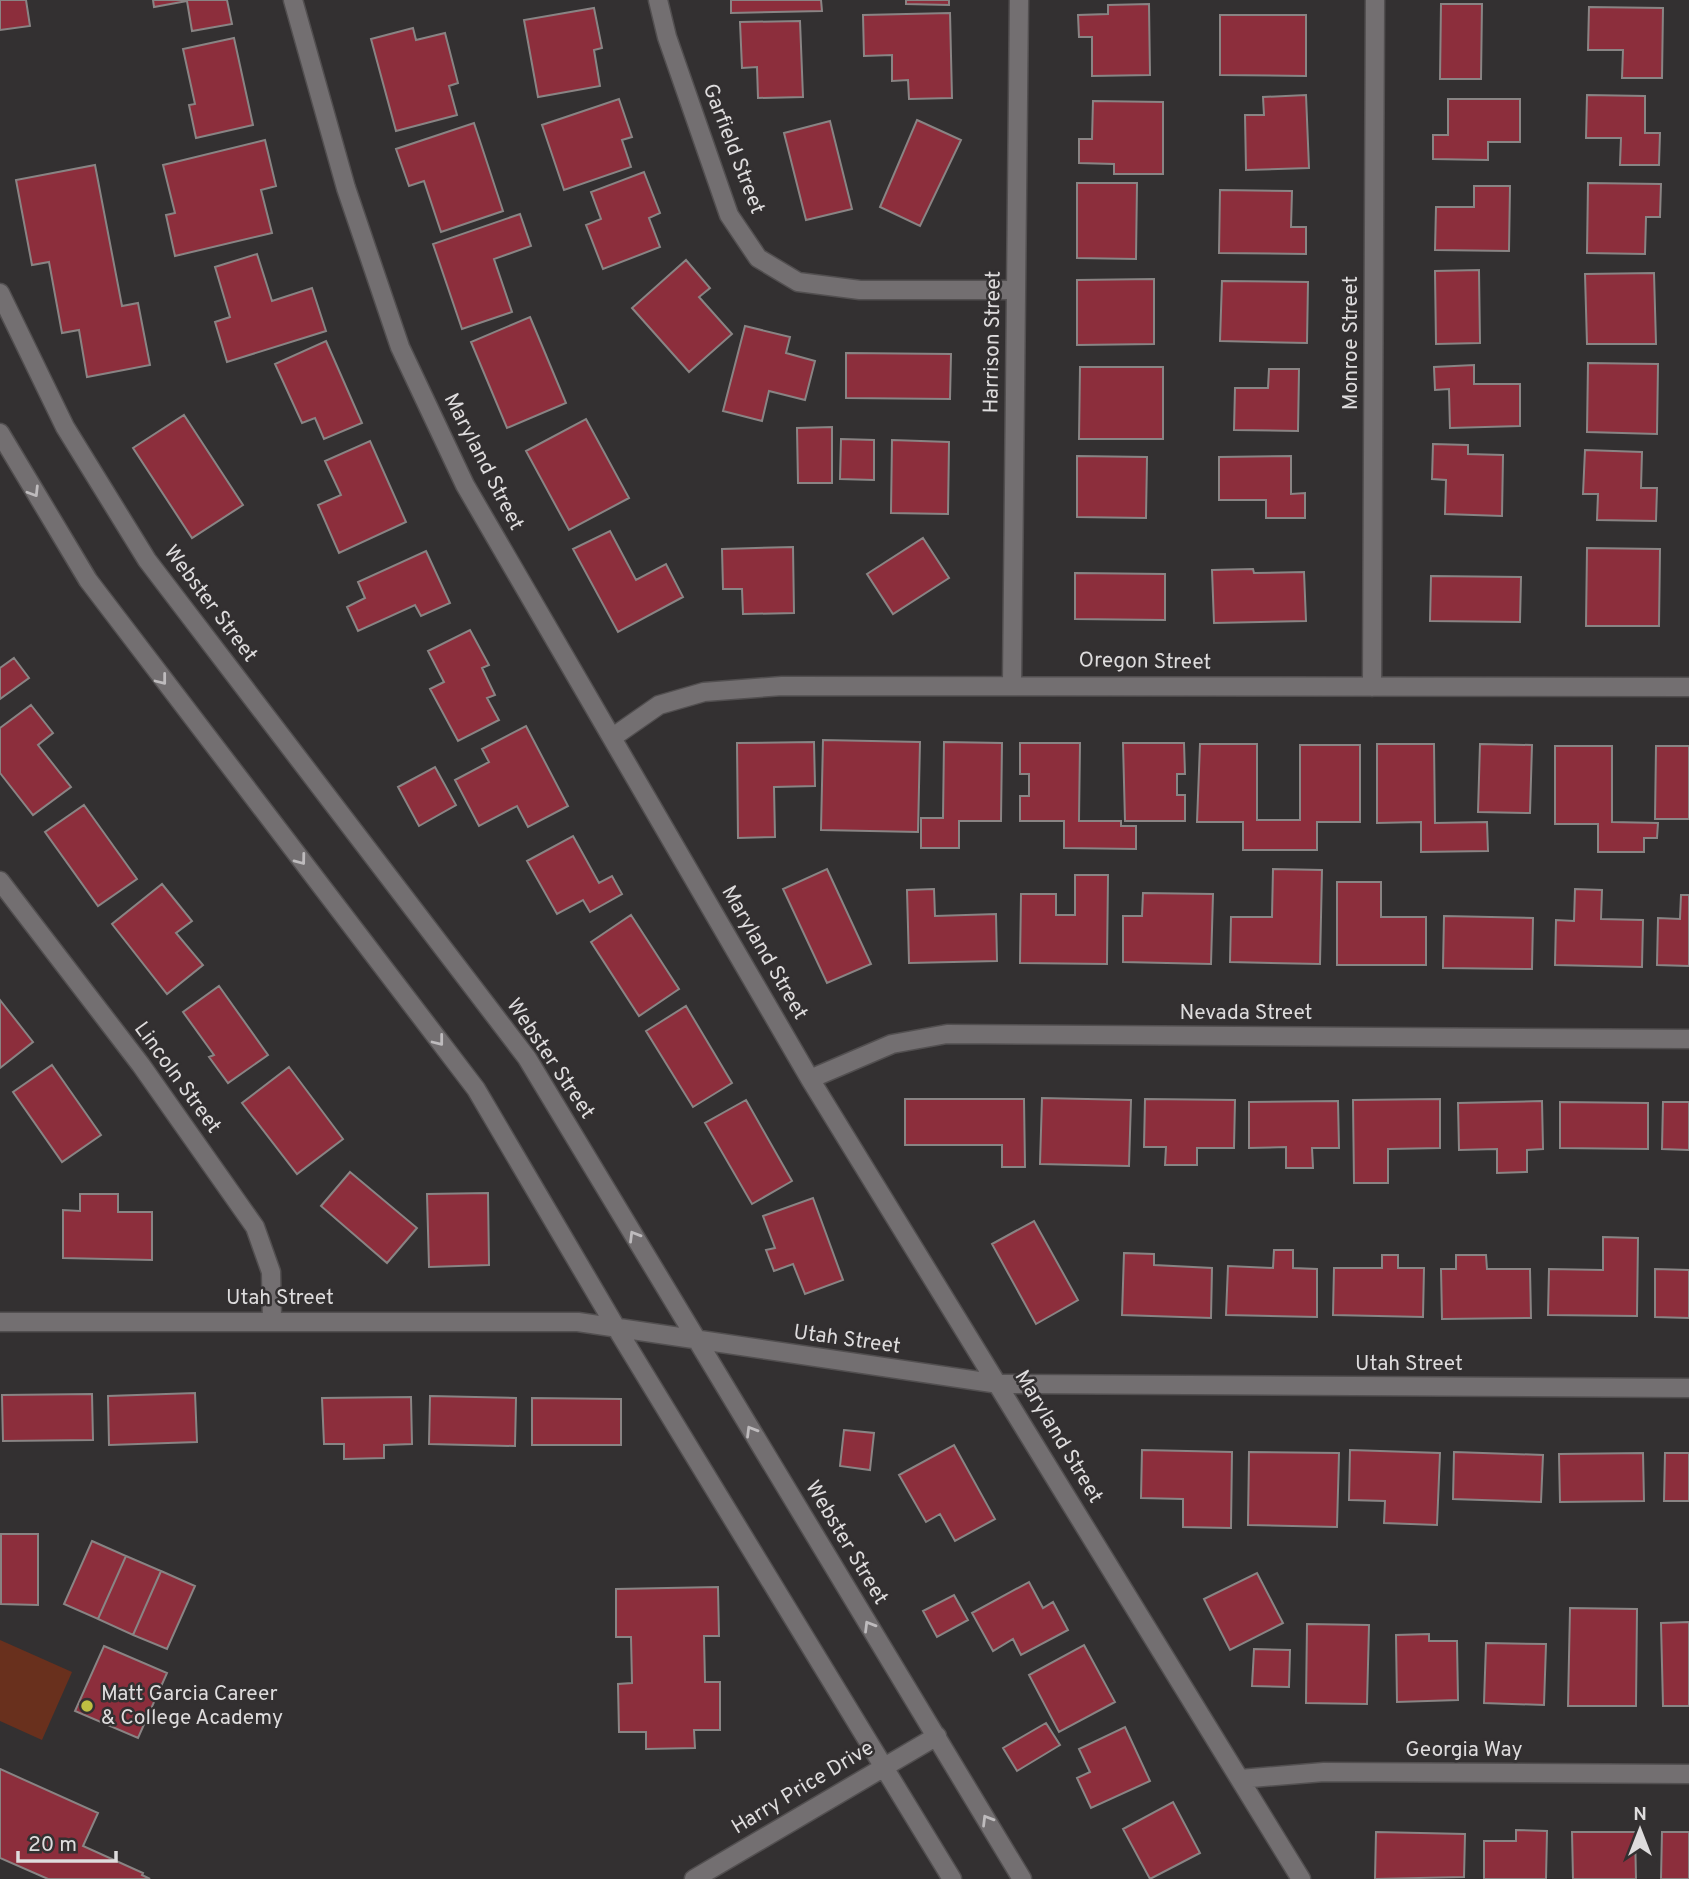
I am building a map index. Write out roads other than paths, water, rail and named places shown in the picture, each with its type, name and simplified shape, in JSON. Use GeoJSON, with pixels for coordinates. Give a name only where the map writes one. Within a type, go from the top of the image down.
{"type":"FeatureCollection","features":[{"type":"Feature","properties":{"kind":"street","name":"Maryland Street"},"geometry":{"type":"LineString","coordinates":[[293,0],[342,176],[400,346],[465,485],[810,1079],[1301,1879]]}},
{"type":"Feature","properties":{"kind":"street","name":"Garfield Street"},"geometry":{"type":"LineString","coordinates":[[658,0],[667,37],[729,215],[758,258],[797,282],[860,290],[1016,290]]}},
{"type":"Feature","properties":{"kind":"street","name":"Harrison Street"},"geometry":{"type":"LineString","coordinates":[[1012,684],[1019,0]]}},
{"type":"Feature","properties":{"kind":"street","name":"Monroe Street"},"geometry":{"type":"LineString","coordinates":[[1372,687],[1375,0]]}},
{"type":"Feature","properties":{"kind":"street","name":"Webster Street"},"geometry":{"type":"LineString","coordinates":[[0,293],[65,427],[147,560],[527,1058],[1022,1879]]}},
{"type":"Feature","properties":{"kind":"street"},"geometry":{"type":"LineString","coordinates":[[0,433],[88,580],[476,1088],[617,1329],[952,1879]]}},
{"type":"Feature","properties":{"kind":"street","name":"Oregon Street"},"geometry":{"type":"LineString","coordinates":[[613,737],[659,705],[704,692],[782,686],[1012,684],[1689,687]]}},
{"type":"Feature","properties":{"kind":"street","name":"Lincoln Street"},"geometry":{"type":"LineString","coordinates":[[0,881],[141,1065],[256,1227],[271,1272],[272,1320]]}},
{"type":"Feature","properties":{"kind":"street","name":"Nevada Street"},"geometry":{"type":"LineString","coordinates":[[810,1079],[892,1044],[947,1034],[1689,1039]]}},
{"type":"Feature","properties":{"kind":"street","name":"Utah Street"},"geometry":{"type":"LineString","coordinates":[[0,1322],[578,1322],[697,1342],[999,1384],[1689,1388]]}},
{"type":"Feature","properties":{"kind":"street","name":"Harry Price Drive"},"geometry":{"type":"LineString","coordinates":[[694,1879],[937,1736]]}},
{"type":"Feature","properties":{"kind":"street","name":"Georgia Way"},"geometry":{"type":"LineString","coordinates":[[1240,1779],[1324,1772],[1689,1774]]}},
{"type":"Feature","properties":{"kind":"place","name":"Matt Garcia Career & College Academy"},"geometry":{"type":"Point","coordinates":[87,1706]}}]}
